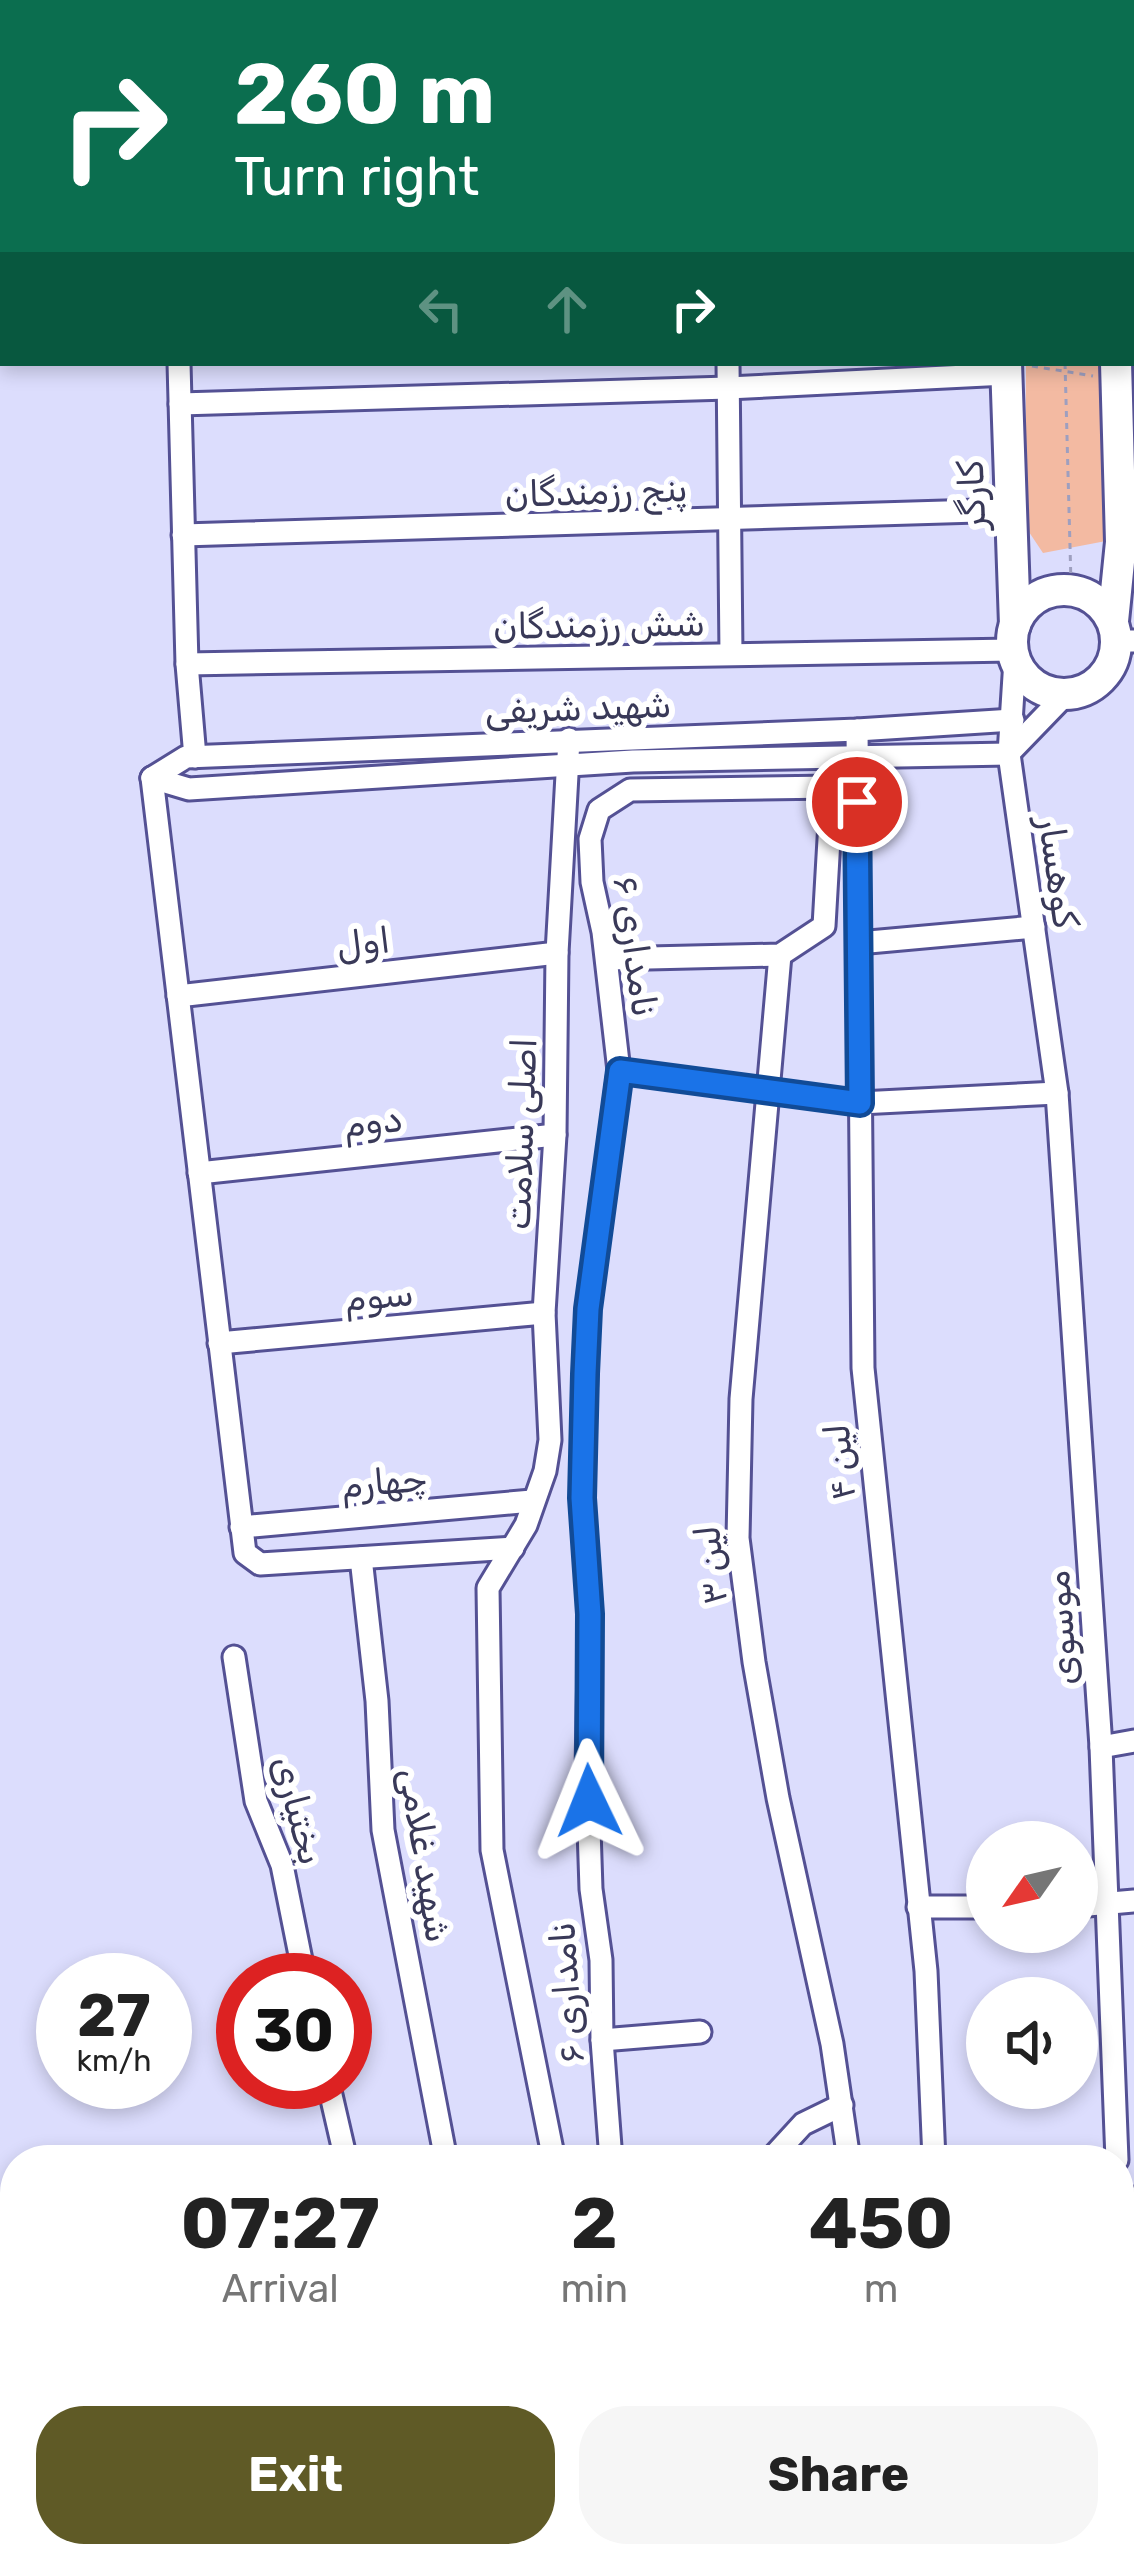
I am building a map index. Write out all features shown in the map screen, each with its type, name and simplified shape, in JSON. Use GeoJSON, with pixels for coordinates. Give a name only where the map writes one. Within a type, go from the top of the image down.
{"type":"FeatureCollection","features":[{"type":"Feature","properties":{"kind":"street"},"geometry":{"type":"LineString","coordinates":[[179,366],[182,535],[195,757]]}},
{"type":"Feature","properties":{"kind":"street"},"geometry":{"type":"LineString","coordinates":[[728,366],[731,654]]}},
{"type":"Feature","properties":{"kind":"street"},"geometry":{"type":"LineString","coordinates":[[1122,366],[1123,650],[1090,688],[1052,695],[1035,686],[1014,645],[1028,603],[1050,591],[1075,590],[1097,601],[1123,650]]}},
{"type":"Feature","properties":{"kind":"street"},"geometry":{"type":"LineString","coordinates":[[180,404],[728,388],[1006,368]]}},
{"type":"Feature","properties":{"kind":"street","name":"کارگر"},"geometry":{"type":"LineString","coordinates":[[1006,368],[1014,645]]}},
{"type":"Feature","properties":{"kind":"street","name":"پنج رزمندگان"},"geometry":{"type":"LineString","coordinates":[[182,535],[1011,510]]}},
{"type":"Feature","properties":{"kind":"street"},"geometry":{"type":"LineString","coordinates":[[1012,548],[1036,573],[1060,584],[1085,583],[1107,569],[1125,524]]}},
{"type":"Feature","properties":{"kind":"street","name":"شش رزمندگان"},"geometry":{"type":"LineString","coordinates":[[188,664],[1014,645]]}},
{"type":"Feature","properties":{"kind":"street","name":"کوهسار"},"geometry":{"type":"LineString","coordinates":[[1014,645],[1009,754],[1057,1093]]}},
{"type":"Feature","properties":{"kind":"street"},"geometry":{"type":"LineString","coordinates":[[1009,754],[1066,694]]}},
{"type":"Feature","properties":{"kind":"street","name":"شهید شریفی"},"geometry":{"type":"LineString","coordinates":[[152,778],[186,757],[1012,720]]}},
{"type":"Feature","properties":{"kind":"street","name":"لین ۴"},"geometry":{"type":"LineString","coordinates":[[856,730],[863,1369],[928,2002],[933,2145]]}},
{"type":"Feature","properties":{"kind":"street","name":"اصلی سلامت"},"geometry":{"type":"LineString","coordinates":[[551,2145],[492,1850],[488,1588],[526,1525],[545,1471],[550,1440],[544,1312],[569,740]]}},
{"type":"Feature","properties":{"kind":"street","name":"شهید شریفی"},"geometry":{"type":"LineString","coordinates":[[152,778],[189,788],[633,760],[1009,754]]}},
{"type":"Feature","properties":{"kind":"street"},"geometry":{"type":"LineString","coordinates":[[607,959],[780,956],[824,926],[832,787],[856,755]]}},
{"type":"Feature","properties":{"kind":"street"},"geometry":{"type":"LineString","coordinates":[[152,778],[245,1553],[260,1564],[513,1548]]}},
{"type":"Feature","properties":{"kind":"street","name":"نامداری ۶"},"geometry":{"type":"LineString","coordinates":[[610,2145],[601,1960],[591,1889],[590,1614],[582,1498],[588,1309],[620,1071],[590,839],[599,810],[630,790],[832,787]]}},
{"type":"Feature","properties":{"kind":"street"},"geometry":{"type":"LineString","coordinates":[[859,943],[1034,926]]}},
{"type":"Feature","properties":{"kind":"street","name":"اول"},"geometry":{"type":"LineString","coordinates":[[178,996],[557,953]]}},
{"type":"Feature","properties":{"kind":"street","name":"لین ۳"},"geometry":{"type":"LineString","coordinates":[[780,956],[738,1443],[738,1538],[778,1798],[847,2145]]}},
{"type":"Feature","properties":{"kind":"street"},"geometry":{"type":"LineString","coordinates":[[620,1071],[860,1103],[1057,1093]]}},
{"type":"Feature","properties":{"kind":"street","name":"موسوی"},"geometry":{"type":"LineString","coordinates":[[1057,1093],[1101,1747],[1107,1906],[1123,2057],[1118,2145]]}},
{"type":"Feature","properties":{"kind":"street","name":"دوم"},"geometry":{"type":"LineString","coordinates":[[199,1173],[555,1135]]}},
{"type":"Feature","properties":{"kind":"street","name":"سوم"},"geometry":{"type":"LineString","coordinates":[[219,1342],[544,1312]]}},
{"type":"Feature","properties":{"kind":"street","name":"چهارم"},"geometry":{"type":"LineString","coordinates":[[241,1527],[532,1501]]}},
{"type":"Feature","properties":{"kind":"street","name":"شهید غلامی"},"geometry":{"type":"LineString","coordinates":[[361,1558],[377,1701],[383,1830],[443,2145]]}},
{"type":"Feature","properties":{"kind":"street","name":"بختیاری"},"geometry":{"type":"LineString","coordinates":[[234,1657],[256,1801],[282,1865],[300,1953]]}},
{"type":"Feature","properties":{"kind":"street"},"geometry":{"type":"LineString","coordinates":[[1101,1747],[1134,1741]]}},
{"type":"Feature","properties":{"kind":"street"},"geometry":{"type":"LineString","coordinates":[[1098,1906],[1134,1901]]}},
{"type":"Feature","properties":{"kind":"street"},"geometry":{"type":"LineString","coordinates":[[918,1907],[966,1907]]}},
{"type":"Feature","properties":{"kind":"street"},"geometry":{"type":"LineString","coordinates":[[602,2040],[700,2032]]}},
{"type":"Feature","properties":{"kind":"street"},"geometry":{"type":"LineString","coordinates":[[783,2145],[802,2124],[842,2105]]}},
{"type":"Feature","properties":{"kind":"street"},"geometry":{"type":"LineString","coordinates":[[332,2109],[342,2145]]}},
{"type":"Feature","properties":{"kind":"path"},"geometry":{"type":"LineString","coordinates":[[1044,366],[1090,377],[1119,366]]}},
{"type":"Feature","properties":{"kind":"path"},"geometry":{"type":"LineString","coordinates":[[1065,366],[1071,583]]}},
{"type":"Feature","properties":{"kind":"shaded area"},"geometry":{"type":"Polygon","coordinates":[[[1026,366],[1101,366],[1106,541],[1043,553],[1025,526],[1026,366]]]}},
{"type":"Feature","properties":{"kind":"route"},"geometry":{"type":"LineString","coordinates":[[589,1801],[590,1614],[582,1498],[585,1374],[588,1309],[620,1071],[860,1103],[857,802]]}}]}
